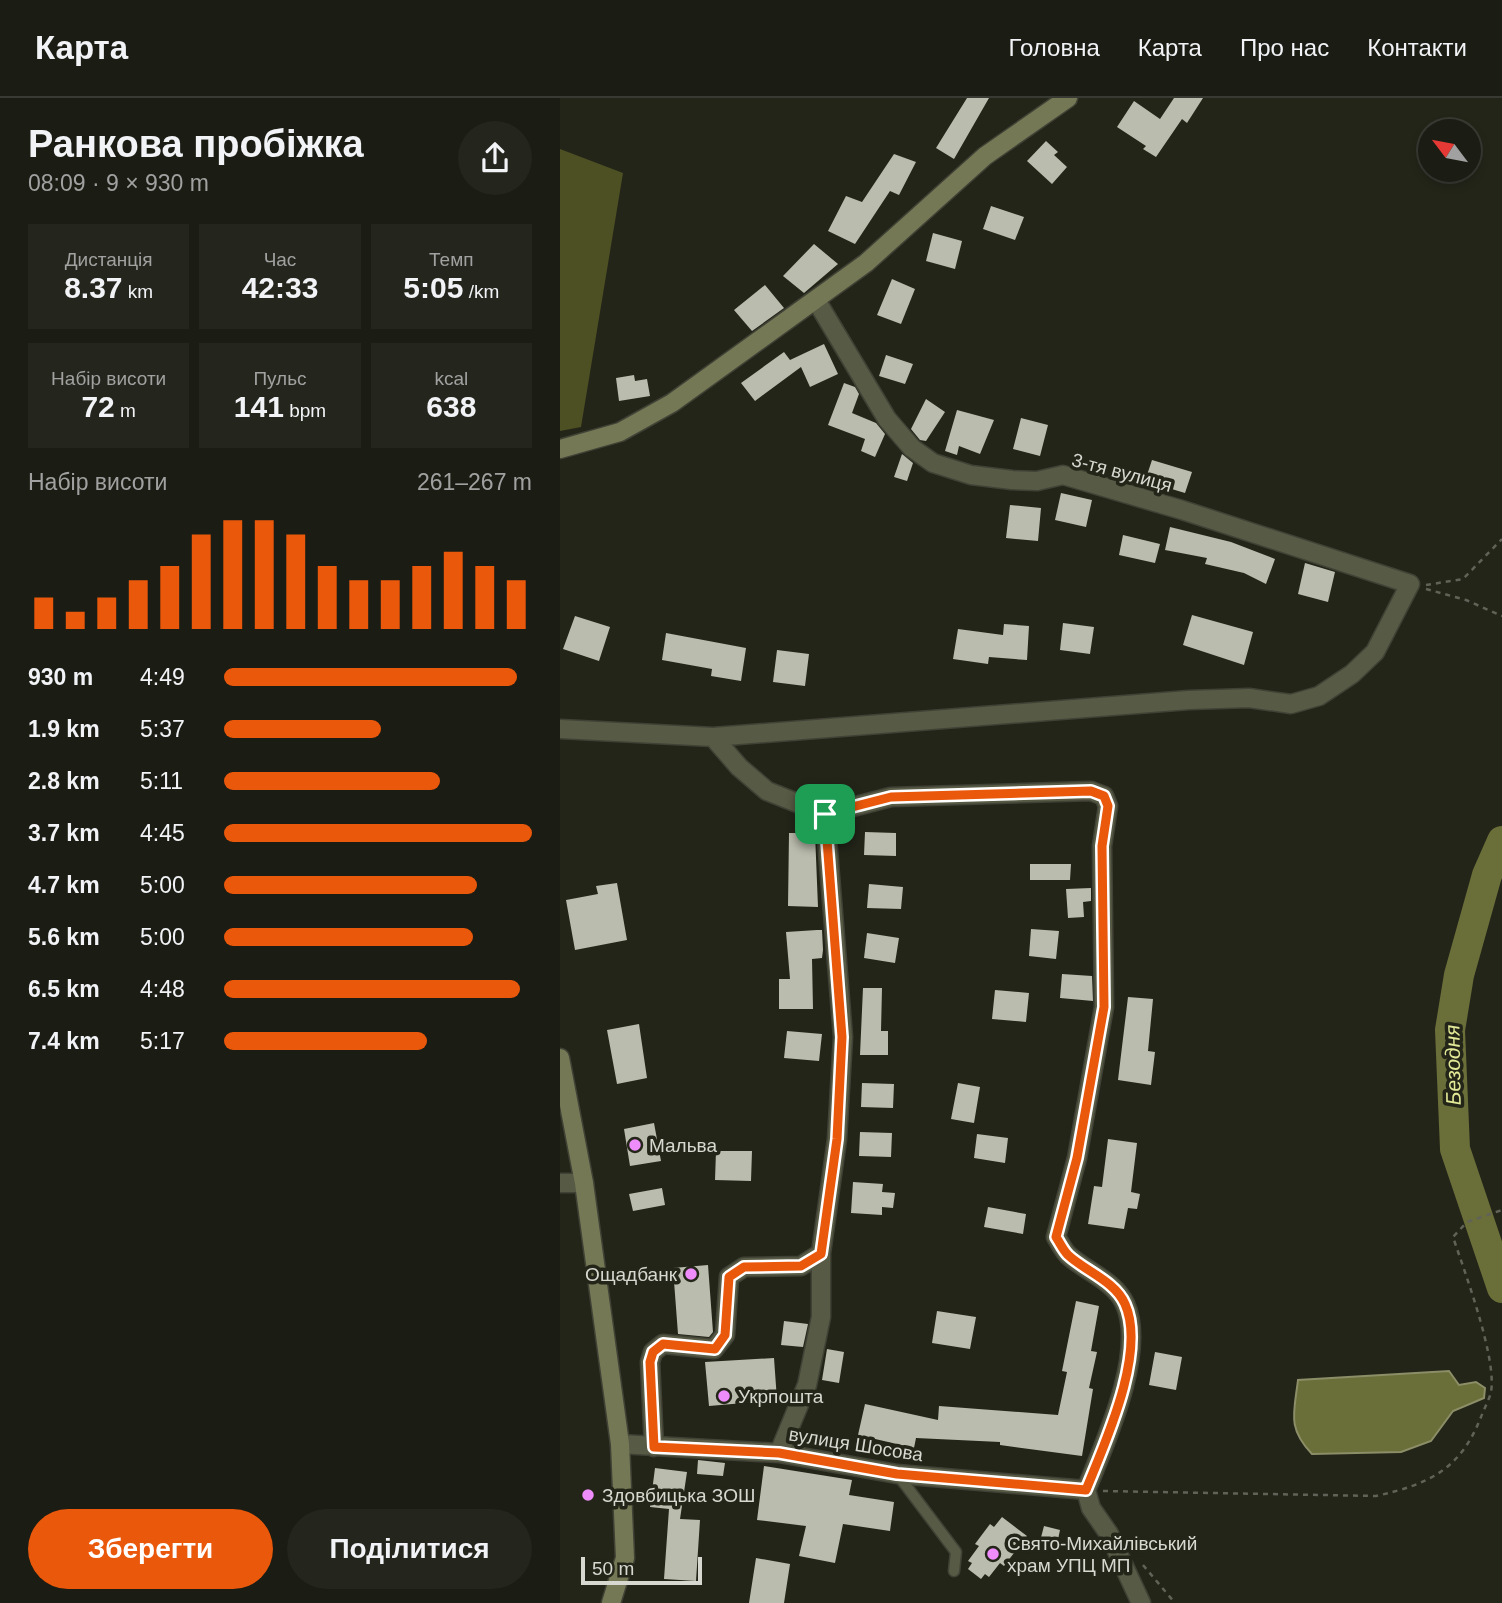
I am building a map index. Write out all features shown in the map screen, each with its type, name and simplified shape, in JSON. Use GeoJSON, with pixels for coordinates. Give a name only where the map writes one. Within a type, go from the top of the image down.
{"type":"FeatureCollection","features":[{"type":"Feature","properties":{"kind":"street"},"geometry":{"type":"LineString","coordinates":[[560,449],[595,440],[643,421],[866,263],[985,156],[1068,98]]}},
{"type":"Feature","properties":{"kind":"street","name":"3-тя вулиця"},"geometry":{"type":"LineString","coordinates":[[816,300],[887,419],[912,448],[933,463],[971,475],[1012,480],[1037,481],[1063,475],[1182,510],[1414,586]]}},
{"type":"Feature","properties":{"kind":"street"},"geometry":{"type":"LineString","coordinates":[[560,729],[713,737],[1189,700],[1249,698],[1291,704],[1304,702],[1319,696],[1352,674],[1375,652],[1414,586]]}},
{"type":"Feature","properties":{"kind":"street"},"geometry":{"type":"LineString","coordinates":[[713,737],[739,767],[767,791],[825,814],[891,797],[1091,791],[1104,796],[1108,806],[1102,846],[1104,1007],[1077,1158],[1056,1237],[1068,1255],[1102,1279],[1125,1303],[1131,1333],[1120,1406],[1086,1490],[1091,1508],[1110,1534],[1141,1603]]}},
{"type":"Feature","properties":{"kind":"street"},"geometry":{"type":"LineString","coordinates":[[779,1453],[807,1385],[821,1317],[821,1254],[837,1139],[842,1037],[825,814]]}},
{"type":"Feature","properties":{"kind":"street"},"geometry":{"type":"LineString","coordinates":[[560,1058],[584,1183],[620,1444],[625,1558],[611,1603]]}},
{"type":"Feature","properties":{"kind":"street"},"geometry":{"type":"LineString","coordinates":[[560,1183],[584,1183]]}},
{"type":"Feature","properties":{"kind":"street"},"geometry":{"type":"LineString","coordinates":[[654,1447],[650,1362],[653,1352],[663,1344],[715,1349],[725,1335],[729,1277],[744,1267],[801,1266],[821,1254]]}},
{"type":"Feature","properties":{"kind":"street","name":"вулиця Шосова"},"geometry":{"type":"LineString","coordinates":[[620,1444],[779,1453],[897,1474],[1086,1490]]}},
{"type":"Feature","properties":{"kind":"lane"},"geometry":{"type":"LineString","coordinates":[[897,1474],[923,1504],[956,1552],[954,1571]]}},
{"type":"Feature","properties":{"kind":"path"},"geometry":{"type":"LineString","coordinates":[[1414,586],[1463,579],[1502,539]]}},
{"type":"Feature","properties":{"kind":"path"},"geometry":{"type":"LineString","coordinates":[[1414,586],[1466,600],[1502,616]]}},
{"type":"Feature","properties":{"kind":"path"},"geometry":{"type":"LineString","coordinates":[[1086,1490],[1376,1496],[1405,1489],[1457,1462],[1476,1430],[1491,1391],[1485,1337],[1454,1237],[1467,1222],[1502,1210]]}},
{"type":"Feature","properties":{"kind":"shaded area"},"geometry":{"type":"Polygon","coordinates":[[[560,149],[623,173],[581,427],[560,431],[560,149]]]}},
{"type":"Feature","properties":{"kind":"shaded area"},"geometry":{"type":"Polygon","coordinates":[[[1449,1371],[1459,1385],[1476,1382],[1485,1388],[1484,1398],[1453,1411],[1431,1441],[1401,1452],[1312,1454],[1299,1436],[1294,1420],[1298,1380],[1449,1371]]]}},
{"type":"Feature","properties":{"kind":"building"},"geometry":{"type":"Polygon","coordinates":[[[967,98],[989,98],[954,159],[936,148],[967,98]]]}},
{"type":"Feature","properties":{"kind":"building"},"geometry":{"type":"Polygon","coordinates":[[[1174,98],[1203,98],[1187,123],[1182,119],[1156,157],[1143,149],[1146,146],[1117,127],[1134,101],[1160,119],[1174,98]]]}},
{"type":"Feature","properties":{"kind":"building"},"geometry":{"type":"Polygon","coordinates":[[[1046,141],[1058,152],[1054,155],[1067,167],[1052,184],[1027,161],[1046,141]]]}},
{"type":"Feature","properties":{"kind":"building"},"geometry":{"type":"Polygon","coordinates":[[[894,154],[916,162],[899,195],[890,191],[855,244],[828,231],[846,196],[862,202],[894,154]]]}},
{"type":"Feature","properties":{"kind":"building"},"geometry":{"type":"Polygon","coordinates":[[[991,206],[1024,217],[1015,240],[983,229],[991,206]]]}},
{"type":"Feature","properties":{"kind":"building"},"geometry":{"type":"Polygon","coordinates":[[[933,233],[962,241],[955,269],[926,261],[933,233]]]}},
{"type":"Feature","properties":{"kind":"building"},"geometry":{"type":"Polygon","coordinates":[[[814,244],[838,264],[804,293],[783,276],[814,244]]]}},
{"type":"Feature","properties":{"kind":"building"},"geometry":{"type":"Polygon","coordinates":[[[892,279],[915,289],[901,324],[877,315],[892,279]]]}},
{"type":"Feature","properties":{"kind":"building"},"geometry":{"type":"Polygon","coordinates":[[[765,285],[784,308],[752,331],[734,310],[765,285]]]}},
{"type":"Feature","properties":{"kind":"building"},"geometry":{"type":"Polygon","coordinates":[[[824,344],[838,374],[810,387],[801,367],[755,401],[741,383],[784,352],[790,360],[824,344]]]}},
{"type":"Feature","properties":{"kind":"building"},"geometry":{"type":"Polygon","coordinates":[[[886,355],[913,364],[905,384],[879,376],[886,355]]]}},
{"type":"Feature","properties":{"kind":"building"},"geometry":{"type":"Polygon","coordinates":[[[634,375],[635,381],[647,379],[650,396],[619,401],[616,378],[634,375]]]}},
{"type":"Feature","properties":{"kind":"building"},"geometry":{"type":"Polygon","coordinates":[[[844,383],[855,387],[859,394],[852,413],[876,423],[885,434],[875,457],[861,451],[865,439],[828,425],[844,383]]]}},
{"type":"Feature","properties":{"kind":"building"},"geometry":{"type":"Polygon","coordinates":[[[926,399],[945,412],[926,441],[920,440],[911,429],[926,399]]]}},
{"type":"Feature","properties":{"kind":"building"},"geometry":{"type":"Polygon","coordinates":[[[957,410],[994,420],[980,454],[959,446],[957,455],[945,451],[957,410]]]}},
{"type":"Feature","properties":{"kind":"building"},"geometry":{"type":"Polygon","coordinates":[[[1021,418],[1048,425],[1040,456],[1013,449],[1021,418]]]}},
{"type":"Feature","properties":{"kind":"building"},"geometry":{"type":"Polygon","coordinates":[[[902,454],[913,463],[907,481],[894,477],[902,454]]]}},
{"type":"Feature","properties":{"kind":"building"},"geometry":{"type":"Polygon","coordinates":[[[1152,460],[1192,472],[1185,493],[1145,481],[1152,460]]]}},
{"type":"Feature","properties":{"kind":"building"},"geometry":{"type":"Polygon","coordinates":[[[1061,493],[1092,500],[1086,527],[1055,520],[1061,493]]]}},
{"type":"Feature","properties":{"kind":"building"},"geometry":{"type":"Polygon","coordinates":[[[1010,505],[1041,508],[1038,541],[1006,538],[1010,505]]]}},
{"type":"Feature","properties":{"kind":"building"},"geometry":{"type":"Polygon","coordinates":[[[1170,527],[1231,542],[1275,559],[1266,584],[1244,573],[1205,564],[1207,558],[1165,550],[1170,527]]]}},
{"type":"Feature","properties":{"kind":"building"},"geometry":{"type":"Polygon","coordinates":[[[1123,535],[1160,544],[1155,563],[1119,555],[1123,535]]]}},
{"type":"Feature","properties":{"kind":"building"},"geometry":{"type":"Polygon","coordinates":[[[1305,563],[1335,572],[1328,602],[1298,594],[1305,563]]]}},
{"type":"Feature","properties":{"kind":"building"},"geometry":{"type":"Polygon","coordinates":[[[1192,615],[1253,632],[1244,665],[1183,645],[1192,615]]]}},
{"type":"Feature","properties":{"kind":"building"},"geometry":{"type":"Polygon","coordinates":[[[575,616],[610,627],[599,661],[563,649],[575,616]]]}},
{"type":"Feature","properties":{"kind":"building"},"geometry":{"type":"Polygon","coordinates":[[[1063,623],[1094,627],[1090,654],[1060,650],[1063,623]]]}},
{"type":"Feature","properties":{"kind":"building"},"geometry":{"type":"Polygon","coordinates":[[[1004,624],[1029,626],[1027,660],[989,657],[988,664],[953,659],[958,629],[1003,635],[1004,624]]]}},
{"type":"Feature","properties":{"kind":"building"},"geometry":{"type":"Polygon","coordinates":[[[666,633],[746,648],[741,681],[711,676],[712,669],[662,660],[666,633]]]}},
{"type":"Feature","properties":{"kind":"building"},"geometry":{"type":"Polygon","coordinates":[[[777,650],[809,654],[805,686],[773,682],[777,650]]]}},
{"type":"Feature","properties":{"kind":"building"},"geometry":{"type":"Polygon","coordinates":[[[865,832],[896,833],[896,856],[864,855],[865,832]]]}},
{"type":"Feature","properties":{"kind":"building"},"geometry":{"type":"Polygon","coordinates":[[[789,833],[815,833],[818,907],[788,906],[789,833]]]}},
{"type":"Feature","properties":{"kind":"building"},"geometry":{"type":"Polygon","coordinates":[[[1030,864],[1071,864],[1070,880],[1030,880],[1030,864]]]}},
{"type":"Feature","properties":{"kind":"building"},"geometry":{"type":"Polygon","coordinates":[[[617,883],[627,940],[575,950],[566,900],[598,894],[596,886],[617,883]]]}},
{"type":"Feature","properties":{"kind":"building"},"geometry":{"type":"Polygon","coordinates":[[[869,884],[903,887],[901,909],[867,908],[869,884]]]}},
{"type":"Feature","properties":{"kind":"building"},"geometry":{"type":"Polygon","coordinates":[[[1091,888],[1091,901],[1083,902],[1084,917],[1068,918],[1066,889],[1091,888]]]}},
{"type":"Feature","properties":{"kind":"building"},"geometry":{"type":"Polygon","coordinates":[[[1031,929],[1059,931],[1056,959],[1029,956],[1031,929]]]}},
{"type":"Feature","properties":{"kind":"building"},"geometry":{"type":"Polygon","coordinates":[[[822,930],[822,958],[812,959],[813,1009],[779,1009],[779,979],[790,979],[786,932],[822,930]]]}},
{"type":"Feature","properties":{"kind":"building"},"geometry":{"type":"Polygon","coordinates":[[[867,933],[899,938],[895,963],[864,958],[867,933]]]}},
{"type":"Feature","properties":{"kind":"building"},"geometry":{"type":"Polygon","coordinates":[[[1062,974],[1092,976],[1093,1001],[1060,998],[1062,974]]]}},
{"type":"Feature","properties":{"kind":"building"},"geometry":{"type":"Polygon","coordinates":[[[863,988],[882,988],[881,1031],[888,1031],[888,1055],[860,1055],[863,988]]]}},
{"type":"Feature","properties":{"kind":"building"},"geometry":{"type":"Polygon","coordinates":[[[995,990],[1029,993],[1026,1022],[992,1019],[995,990]]]}},
{"type":"Feature","properties":{"kind":"building"},"geometry":{"type":"Polygon","coordinates":[[[1128,997],[1153,999],[1148,1051],[1155,1052],[1151,1085],[1118,1080],[1128,997]]]}},
{"type":"Feature","properties":{"kind":"building"},"geometry":{"type":"Polygon","coordinates":[[[639,1024],[647,1078],[617,1084],[607,1030],[639,1024]]]}},
{"type":"Feature","properties":{"kind":"building"},"geometry":{"type":"Polygon","coordinates":[[[787,1031],[822,1034],[819,1061],[784,1058],[787,1031]]]}},
{"type":"Feature","properties":{"kind":"building"},"geometry":{"type":"Polygon","coordinates":[[[862,1083],[894,1084],[893,1108],[861,1107],[862,1083]]]}},
{"type":"Feature","properties":{"kind":"building"},"geometry":{"type":"Polygon","coordinates":[[[958,1083],[980,1087],[974,1123],[951,1119],[958,1083]]]}},
{"type":"Feature","properties":{"kind":"building"},"geometry":{"type":"Polygon","coordinates":[[[654,1123],[661,1161],[630,1166],[624,1129],[654,1123]]]}},
{"type":"Feature","properties":{"kind":"building"},"geometry":{"type":"Polygon","coordinates":[[[860,1132],[892,1133],[891,1157],[859,1156],[860,1132]]]}},
{"type":"Feature","properties":{"kind":"building"},"geometry":{"type":"Polygon","coordinates":[[[977,1134],[1008,1138],[1005,1163],[974,1158],[977,1134]]]}},
{"type":"Feature","properties":{"kind":"building"},"geometry":{"type":"Polygon","coordinates":[[[1108,1139],[1137,1143],[1131,1192],[1140,1194],[1137,1209],[1128,1208],[1124,1229],[1088,1224],[1094,1186],[1102,1187],[1108,1139]]]}},
{"type":"Feature","properties":{"kind":"building"},"geometry":{"type":"Polygon","coordinates":[[[716,1151],[752,1151],[751,1181],[715,1180],[716,1151]]]}},
{"type":"Feature","properties":{"kind":"building"},"geometry":{"type":"Polygon","coordinates":[[[853,1182],[883,1184],[882,1192],[895,1193],[893,1208],[882,1207],[882,1215],[851,1213],[853,1182]]]}},
{"type":"Feature","properties":{"kind":"building"},"geometry":{"type":"Polygon","coordinates":[[[662,1188],[665,1205],[633,1211],[629,1194],[662,1188]]]}},
{"type":"Feature","properties":{"kind":"building"},"geometry":{"type":"Polygon","coordinates":[[[988,1207],[1026,1214],[1023,1234],[984,1227],[988,1207]]]}},
{"type":"Feature","properties":{"kind":"building"},"geometry":{"type":"Polygon","coordinates":[[[708,1265],[713,1332],[709,1337],[678,1334],[673,1268],[708,1265]]]}},
{"type":"Feature","properties":{"kind":"building"},"geometry":{"type":"Polygon","coordinates":[[[1076,1301],[1099,1306],[1091,1351],[1097,1352],[1089,1388],[1093,1389],[1082,1456],[1000,1445],[1000,1442],[916,1438],[914,1448],[858,1435],[865,1404],[938,1420],[939,1406],[1058,1415],[1067,1372],[1062,1371],[1076,1301]]]}},
{"type":"Feature","properties":{"kind":"building"},"geometry":{"type":"Polygon","coordinates":[[[937,1311],[976,1317],[970,1349],[932,1343],[937,1311]]]}},
{"type":"Feature","properties":{"kind":"building"},"geometry":{"type":"Polygon","coordinates":[[[784,1321],[808,1324],[803,1347],[781,1345],[784,1321]]]}},
{"type":"Feature","properties":{"kind":"building"},"geometry":{"type":"Polygon","coordinates":[[[827,1349],[844,1352],[839,1383],[822,1380],[827,1349]]]}},
{"type":"Feature","properties":{"kind":"building"},"geometry":{"type":"Polygon","coordinates":[[[1155,1352],[1182,1357],[1176,1390],[1149,1385],[1155,1352]]]}},
{"type":"Feature","properties":{"kind":"building"},"geometry":{"type":"Polygon","coordinates":[[[774,1358],[777,1400],[709,1406],[705,1362],[774,1358]]]}},
{"type":"Feature","properties":{"kind":"building"},"geometry":{"type":"Polygon","coordinates":[[[698,1460],[725,1463],[723,1476],[697,1474],[698,1460]]]}},
{"type":"Feature","properties":{"kind":"building"},"geometry":{"type":"Polygon","coordinates":[[[764,1466],[852,1480],[849,1495],[894,1502],[890,1531],[843,1524],[835,1563],[799,1556],[806,1526],[757,1520],[764,1466]]]}},
{"type":"Feature","properties":{"kind":"building"},"geometry":{"type":"Polygon","coordinates":[[[655,1468],[687,1472],[680,1519],[700,1520],[696,1581],[664,1579],[669,1509],[650,1507],[655,1468]]]}},
{"type":"Feature","properties":{"kind":"building","name":"Свято-Михайлівський храм УПЦ МП"},"geometry":{"type":"Polygon","coordinates":[[[1002,1517],[1027,1536],[1004,1566],[1000,1563],[989,1577],[985,1574],[981,1579],[968,1569],[972,1563],[968,1561],[979,1546],[975,1544],[990,1524],[994,1527],[1002,1517]]]}},
{"type":"Feature","properties":{"kind":"building"},"geometry":{"type":"Polygon","coordinates":[[[1044,1526],[1060,1530],[1056,1549],[1039,1545],[1044,1526]]]}},
{"type":"Feature","properties":{"kind":"building"},"geometry":{"type":"Polygon","coordinates":[[[756,1558],[790,1564],[784,1603],[749,1603],[756,1558]]]}},
{"type":"Feature","properties":{"kind":"waterway","name":"Безодня"},"geometry":{"type":"LineString","coordinates":[[1502,841],[1487,875],[1459,975],[1450,1030],[1455,1149],[1502,1288]]}},
{"type":"Feature","properties":{"kind":"place","name":"Мальва"},"geometry":{"type":"Point","coordinates":[635,1145]}},
{"type":"Feature","properties":{"kind":"place","name":"Ощадбанк"},"geometry":{"type":"Point","coordinates":[691,1274]}},
{"type":"Feature","properties":{"kind":"place","name":"Укрпошта"},"geometry":{"type":"Point","coordinates":[724,1396]}},
{"type":"Feature","properties":{"kind":"place","name":"Здовбицька ЗОШ"},"geometry":{"type":"Point","coordinates":[588,1495]}},
{"type":"Feature","properties":{"kind":"place","name":"Свято-Михайлівський храм УПЦ МП"},"geometry":{"type":"Point","coordinates":[993,1554]}},
{"type":"Feature","properties":{"kind":"route"},"geometry":{"type":"LineString","coordinates":[[1091,791],[1104,796],[1108,806],[1102,846],[1104,1007],[1077,1158],[1060,1210],[1056,1237],[1068,1255],[1102,1279],[1125,1303],[1131,1333],[1120,1406],[1086,1490],[897,1474],[779,1453],[654,1447],[650,1362],[653,1352],[663,1344],[715,1349],[725,1335],[729,1277],[744,1267],[801,1266],[821,1254],[837,1139],[842,1037],[825,814],[891,797],[1091,791]]}}]}
